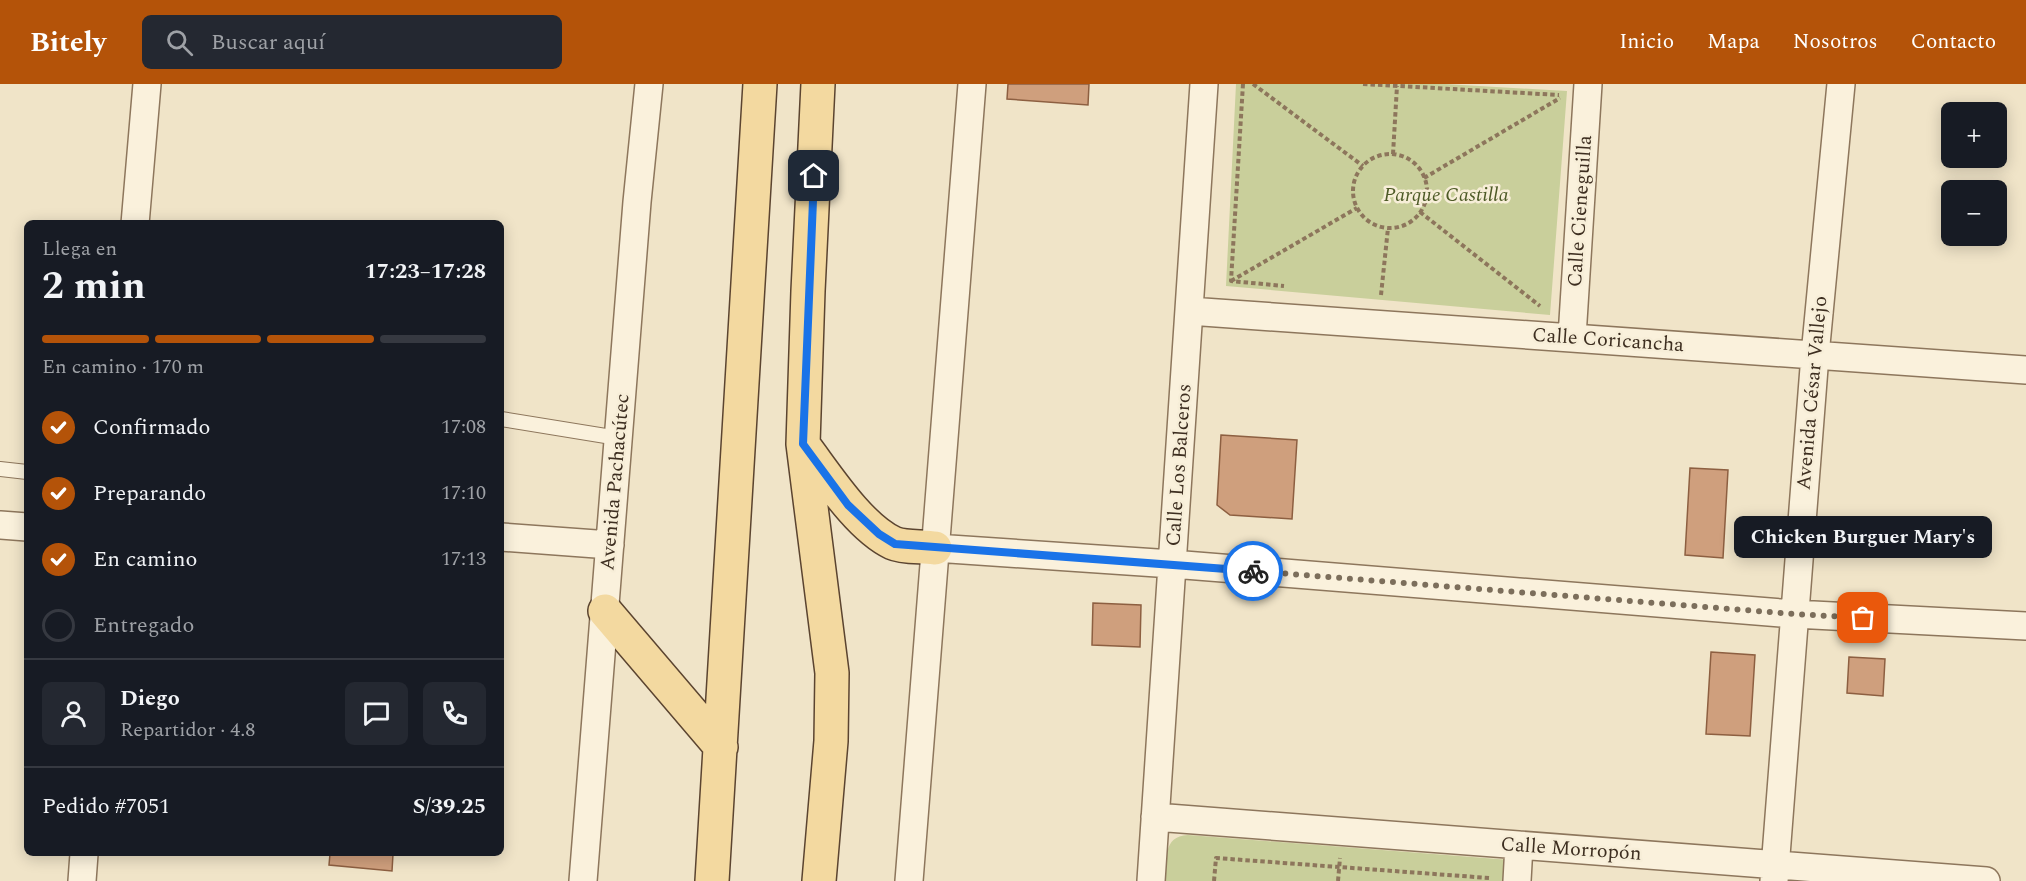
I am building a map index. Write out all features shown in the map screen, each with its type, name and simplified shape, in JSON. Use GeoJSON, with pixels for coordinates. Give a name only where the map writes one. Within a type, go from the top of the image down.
{"type":"FeatureCollection","features":[{"type":"Feature","properties":{"kind":"main road"},"geometry":{"type":"LineString","coordinates":[[712,881],[760,84]]}},
{"type":"Feature","properties":{"kind":"main road"},"geometry":{"type":"LineString","coordinates":[[818,84],[803,444],[832,673],[831,741],[819,881]]}},
{"type":"Feature","properties":{"kind":"main road"},"geometry":{"type":"LineString","coordinates":[[803,444],[848,505],[879,534],[895,544],[935,548]]}},
{"type":"Feature","properties":{"kind":"main road"},"geometry":{"type":"LineString","coordinates":[[605,611],[721,747]]}},
{"type":"Feature","properties":{"kind":"street"},"geometry":{"type":"LineString","coordinates":[[135,220],[147,84]]}},
{"type":"Feature","properties":{"kind":"street","name":"Avenida Pachacútec"},"geometry":{"type":"LineString","coordinates":[[583,881],[637,202],[650,84]]}},
{"type":"Feature","properties":{"kind":"street"},"geometry":{"type":"LineString","coordinates":[[909,881],[972,84]]}},
{"type":"Feature","properties":{"kind":"street","name":"Calle Los Balceros"},"geometry":{"type":"LineString","coordinates":[[1151,881],[1204,84]]}},
{"type":"Feature","properties":{"kind":"street","name":"Calle Cieneguilla"},"geometry":{"type":"LineString","coordinates":[[1572,337],[1588,84]]}},
{"type":"Feature","properties":{"kind":"street","name":"Avenida César Vallejo"},"geometry":{"type":"LineString","coordinates":[[1775,873],[1815,355],[1841,84]]}},
{"type":"Feature","properties":{"kind":"street","name":"Calle Coricancha"},"geometry":{"type":"LineString","coordinates":[[1189,311],[2026,370]]}},
{"type":"Feature","properties":{"kind":"street"},"geometry":{"type":"LineString","coordinates":[[0,525],[24,527]]}},
{"type":"Feature","properties":{"kind":"street"},"geometry":{"type":"LineString","coordinates":[[504,537],[610,545]]}},
{"type":"Feature","properties":{"kind":"street"},"geometry":{"type":"LineString","coordinates":[[935,548],[1172,564],[1794,614],[2026,626]]}},
{"type":"Feature","properties":{"kind":"street","name":"Calle Morropón"},"geometry":{"type":"LineString","coordinates":[[1155,817],[1519,845],[1775,873],[1986,881]]}},
{"type":"Feature","properties":{"kind":"street"},"geometry":{"type":"LineString","coordinates":[[1517,881],[1519,845]]}},
{"type":"Feature","properties":{"kind":"street"},"geometry":{"type":"LineString","coordinates":[[82,881],[84,856]]}},
{"type":"Feature","properties":{"kind":"lane"},"geometry":{"type":"LineString","coordinates":[[504,419],[618,438]]}},
{"type":"Feature","properties":{"kind":"lane"},"geometry":{"type":"LineString","coordinates":[[0,469],[24,472]]}},
{"type":"Feature","properties":{"kind":"path"},"geometry":{"type":"LineString","coordinates":[[1231,282],[1243,84]]}},
{"type":"Feature","properties":{"kind":"path"},"geometry":{"type":"LineString","coordinates":[[1253,84],[1363,166]]}},
{"type":"Feature","properties":{"kind":"path"},"geometry":{"type":"LineString","coordinates":[[1363,84],[1563,96]]}},
{"type":"Feature","properties":{"kind":"path"},"geometry":{"type":"LineString","coordinates":[[1393,154],[1397,86]]}},
{"type":"Feature","properties":{"kind":"path"},"geometry":{"type":"LineString","coordinates":[[1562,108],[1563,96]]}},
{"type":"Feature","properties":{"kind":"path"},"geometry":{"type":"LineString","coordinates":[[1424,178],[1563,96]]}},
{"type":"Feature","properties":{"kind":"path"},"geometry":{"type":"LineString","coordinates":[[1393,154],[1415,164],[1424,178],[1427,196],[1420,212],[1406,224],[1388,228],[1371,223],[1362,215],[1357,208],[1353,192],[1355,180],[1363,166],[1381,155],[1393,154]]}},
{"type":"Feature","properties":{"kind":"path"},"geometry":{"type":"LineString","coordinates":[[1189,311],[1231,282],[1357,208]]}},
{"type":"Feature","properties":{"kind":"path"},"geometry":{"type":"LineString","coordinates":[[1420,212],[1545,309],[1533,308]]}},
{"type":"Feature","properties":{"kind":"path"},"geometry":{"type":"LineString","coordinates":[[1381,295],[1388,228]]}},
{"type":"Feature","properties":{"kind":"path"},"geometry":{"type":"LineString","coordinates":[[1231,282],[1288,287]]}},
{"type":"Feature","properties":{"kind":"path"},"geometry":{"type":"LineString","coordinates":[[1370,294],[1393,296]]}},
{"type":"Feature","properties":{"kind":"path"},"geometry":{"type":"LineString","coordinates":[[1214,881],[1216,858],[1490,878],[1490,881]]}},
{"type":"Feature","properties":{"kind":"green space","name":"Parque Castilla"},"geometry":{"type":"Polygon","coordinates":[[[1236,84],[1445,84],[1567,91],[1550,315],[1226,286],[1236,84]]]}},
{"type":"Feature","properties":{"kind":"green space"},"geometry":{"type":"Polygon","coordinates":[[[1180,836],[1510,860],[1508,881],[1165,881],[1166,858],[1170,845],[1180,836]]]}},
{"type":"Feature","properties":{"kind":"building"},"geometry":{"type":"Polygon","coordinates":[[[1008,84],[1089,84],[1088,105],[1007,99],[1008,84]]]}},
{"type":"Feature","properties":{"kind":"building"},"geometry":{"type":"Polygon","coordinates":[[[1221,435],[1297,440],[1292,519],[1230,515],[1217,505],[1221,435]]]}},
{"type":"Feature","properties":{"kind":"building"},"geometry":{"type":"Polygon","coordinates":[[[1690,468],[1728,470],[1723,558],[1685,555],[1690,468]]]}},
{"type":"Feature","properties":{"kind":"building"},"geometry":{"type":"Polygon","coordinates":[[[1093,603],[1141,605],[1140,647],[1092,645],[1093,603]]]}},
{"type":"Feature","properties":{"kind":"building"},"geometry":{"type":"Polygon","coordinates":[[[1711,652],[1755,655],[1750,736],[1706,734],[1711,652]]]}},
{"type":"Feature","properties":{"kind":"building"},"geometry":{"type":"Polygon","coordinates":[[[1849,657],[1885,659],[1883,696],[1847,693],[1849,657]]]}},
{"type":"Feature","properties":{"kind":"building"},"geometry":{"type":"Polygon","coordinates":[[[330,856],[393,856],[392,871],[329,865],[330,856]]]}},
{"type":"Feature","properties":{"kind":"way so far"},"geometry":{"type":"LineString","coordinates":[[1253,571],[1863,618]]}},
{"type":"Feature","properties":{"kind":"place","name":"Chicken Burguer Mary's"},"geometry":{"type":"Point","coordinates":[1863,618]}},
{"type":"Feature","properties":{"kind":"route"},"geometry":{"type":"LineString","coordinates":[[814,176],[803,444],[848,505],[879,534],[895,544],[1253,571]]}}]}
